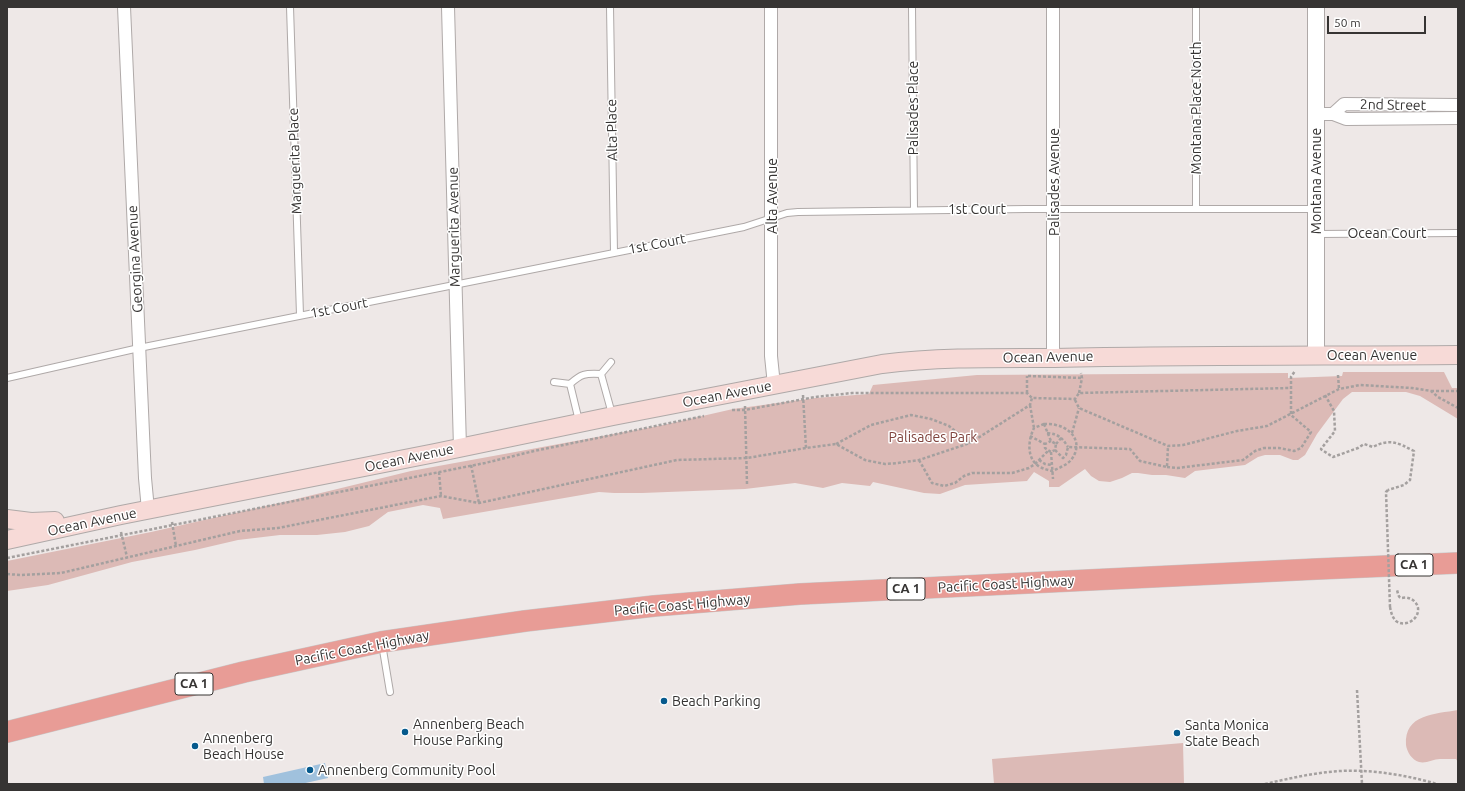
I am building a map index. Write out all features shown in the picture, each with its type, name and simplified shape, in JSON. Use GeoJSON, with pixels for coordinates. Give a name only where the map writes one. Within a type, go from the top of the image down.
{"type":"FeatureCollection","features":[{"type":"Feature","properties":{"kind":"highway","name":"Pacific Coast Highway"},"geometry":{"type":"LineString","coordinates":[[7,732],[244,672],[382,642],[525,621],[654,606],[800,594],[1458,563]]}},
{"type":"Feature","properties":{"kind":"main road","name":"Ocean Avenue"},"geometry":{"type":"LineString","coordinates":[[7,540],[613,416],[909,360],[939,358],[1458,355]]}},
{"type":"Feature","properties":{"kind":"main road"},"geometry":{"type":"LineString","coordinates":[[7,519],[31,522],[53,520],[75,525]]}},
{"type":"Feature","properties":{"kind":"street","name":"Georgina Avenue"},"geometry":{"type":"LineString","coordinates":[[124,7],[139,348],[148,510]]}},
{"type":"Feature","properties":{"kind":"street","name":"Marguerita Avenue"},"geometry":{"type":"LineString","coordinates":[[448,7],[460,448]]}},
{"type":"Feature","properties":{"kind":"street","name":"Alta Avenue"},"geometry":{"type":"LineString","coordinates":[[771,7],[771,356],[774,385]]}},
{"type":"Feature","properties":{"kind":"street","name":"Palisades Avenue"},"geometry":{"type":"LineString","coordinates":[[1053,7],[1053,358]]}},
{"type":"Feature","properties":{"kind":"street","name":"Montana Avenue"},"geometry":{"type":"LineString","coordinates":[[1316,7],[1316,355]]}},
{"type":"Feature","properties":{"kind":"street","name":"2nd Street"},"geometry":{"type":"LineString","coordinates":[[1333,114],[1344,104],[1452,105]]}},
{"type":"Feature","properties":{"kind":"street"},"geometry":{"type":"LineString","coordinates":[[1452,105],[1452,118]]}},
{"type":"Feature","properties":{"kind":"street","name":"2nd Street"},"geometry":{"type":"LineString","coordinates":[[1316,114],[1333,114],[1346,119],[1452,118]]}},
{"type":"Feature","properties":{"kind":"lane","name":"Marguerita Place"},"geometry":{"type":"LineString","coordinates":[[290,7],[300,315]]}},
{"type":"Feature","properties":{"kind":"lane","name":"Alta Place"},"geometry":{"type":"LineString","coordinates":[[610,7],[614,253]]}},
{"type":"Feature","properties":{"kind":"lane","name":"Palisades Place"},"geometry":{"type":"LineString","coordinates":[[912,7],[914,210]]}},
{"type":"Feature","properties":{"kind":"lane","name":"Montana Place North"},"geometry":{"type":"LineString","coordinates":[[1196,7],[1196,209]]}},
{"type":"Feature","properties":{"kind":"lane","name":"1st Court"},"geometry":{"type":"LineString","coordinates":[[7,378],[139,348],[300,315],[744,227],[787,213],[914,210],[1316,209]]}},
{"type":"Feature","properties":{"kind":"lane","name":"Ocean Court"},"geometry":{"type":"LineString","coordinates":[[1316,234],[1458,233]]}},
{"type":"Feature","properties":{"kind":"lane"},"geometry":{"type":"LineString","coordinates":[[601,374],[611,362]]}},
{"type":"Feature","properties":{"kind":"lane"},"geometry":{"type":"LineString","coordinates":[[554,382],[570,384],[579,376],[589,373],[601,374]]}},
{"type":"Feature","properties":{"kind":"lane"},"geometry":{"type":"LineString","coordinates":[[601,374],[613,416]]}},
{"type":"Feature","properties":{"kind":"lane"},"geometry":{"type":"LineString","coordinates":[[570,384],[579,423]]}},
{"type":"Feature","properties":{"kind":"lane"},"geometry":{"type":"LineString","coordinates":[[382,642],[390,692]]}},
{"type":"Feature","properties":{"kind":"path"},"geometry":{"type":"LineString","coordinates":[[1068,447],[1078,446],[1130,449],[1140,461],[1167,468],[1243,460],[1256,451],[1264,448],[1279,448],[1294,451],[1302,448],[1311,432],[1291,414],[1291,377],[1296,371]]}},
{"type":"Feature","properties":{"kind":"path"},"geometry":{"type":"LineString","coordinates":[[1027,373],[1027,393]]}},
{"type":"Feature","properties":{"kind":"path"},"geometry":{"type":"LineString","coordinates":[[1075,399],[1079,393],[1082,378],[1081,373]]}},
{"type":"Feature","properties":{"kind":"path"},"geometry":{"type":"LineString","coordinates":[[1338,375],[1339,389]]}},
{"type":"Feature","properties":{"kind":"path"},"geometry":{"type":"LineString","coordinates":[[1028,376],[1082,378]]}},
{"type":"Feature","properties":{"kind":"path"},"geometry":{"type":"LineString","coordinates":[[1079,408],[1168,446],[1183,446],[1267,426],[1339,389],[1360,385],[1412,388],[1431,391],[1458,391]]}},
{"type":"Feature","properties":{"kind":"path"},"geometry":{"type":"LineString","coordinates":[[1079,393],[1290,388]]}},
{"type":"Feature","properties":{"kind":"path"},"geometry":{"type":"LineString","coordinates":[[1431,391],[1438,397],[1458,408]]}},
{"type":"Feature","properties":{"kind":"path"},"geometry":{"type":"LineString","coordinates":[[727,411],[745,410],[804,399],[852,393],[1027,393],[1032,398],[1075,399]]}},
{"type":"Feature","properties":{"kind":"path"},"geometry":{"type":"LineString","coordinates":[[803,395],[806,448]]}},
{"type":"Feature","properties":{"kind":"path"},"geometry":{"type":"LineString","coordinates":[[1325,395],[1334,410],[1335,431],[1321,449],[1322,450],[1333,456],[1358,448],[1364,444],[1373,447],[1383,443],[1393,442],[1414,451],[1410,480],[1404,486],[1388,490],[1386,492],[1390,607],[1396,621],[1406,623],[1412,621],[1417,616],[1417,603],[1412,599],[1401,598],[1397,590]]}},
{"type":"Feature","properties":{"kind":"path"},"geometry":{"type":"LineString","coordinates":[[1032,398],[1030,405],[1034,428],[1030,436],[1028,449],[1035,464],[1052,471],[1071,460],[1078,446],[1072,433],[1058,425],[1044,424],[1034,428]]}},
{"type":"Feature","properties":{"kind":"path"},"geometry":{"type":"LineString","coordinates":[[1072,433],[1079,408],[1075,399]]}},
{"type":"Feature","properties":{"kind":"path"},"geometry":{"type":"LineString","coordinates":[[836,444],[865,460],[885,464],[919,460],[970,443],[1030,405]]}},
{"type":"Feature","properties":{"kind":"path"},"geometry":{"type":"LineString","coordinates":[[745,406],[747,484]]}},
{"type":"Feature","properties":{"kind":"path"},"geometry":{"type":"LineString","coordinates":[[7,558],[439,472],[708,415]]}},
{"type":"Feature","properties":{"kind":"path"},"geometry":{"type":"LineString","coordinates":[[7,574],[20,575],[61,573],[240,531],[278,528],[441,496],[479,503],[677,460],[747,458],[836,444],[871,425],[911,415],[931,419],[949,426],[970,443]]}},
{"type":"Feature","properties":{"kind":"path"},"geometry":{"type":"LineString","coordinates":[[1044,424],[1051,441],[1056,444]]}},
{"type":"Feature","properties":{"kind":"path"},"geometry":{"type":"LineString","coordinates":[[1047,433],[1056,433],[1062,437],[1068,447],[1066,455],[1063,458],[1055,450]]}},
{"type":"Feature","properties":{"kind":"path"},"geometry":{"type":"LineString","coordinates":[[1030,436],[1045,444],[1045,448],[1050,451],[1053,480]]}},
{"type":"Feature","properties":{"kind":"path"},"geometry":{"type":"LineString","coordinates":[[1055,450],[1056,444],[1062,437]]}},
{"type":"Feature","properties":{"kind":"path"},"geometry":{"type":"LineString","coordinates":[[1045,444],[1051,441]]}},
{"type":"Feature","properties":{"kind":"path"},"geometry":{"type":"LineString","coordinates":[[1167,468],[1168,446]]}},
{"type":"Feature","properties":{"kind":"path"},"geometry":{"type":"LineString","coordinates":[[919,460],[932,483],[944,486],[955,483],[964,476],[972,473],[1012,473],[1029,468],[1050,451],[1055,450]]}},
{"type":"Feature","properties":{"kind":"path"},"geometry":{"type":"LineString","coordinates":[[1039,460],[1045,464],[1052,465]]}},
{"type":"Feature","properties":{"kind":"path"},"geometry":{"type":"LineString","coordinates":[[471,465],[479,503]]}},
{"type":"Feature","properties":{"kind":"path"},"geometry":{"type":"LineString","coordinates":[[439,472],[441,496]]}},
{"type":"Feature","properties":{"kind":"path"},"geometry":{"type":"LineString","coordinates":[[172,522],[176,546]]}},
{"type":"Feature","properties":{"kind":"path"},"geometry":{"type":"LineString","coordinates":[[122,532],[127,558]]}},
{"type":"Feature","properties":{"kind":"path"},"geometry":{"type":"LineString","coordinates":[[1357,690],[1362,783]]}},
{"type":"Feature","properties":{"kind":"path"},"geometry":{"type":"LineString","coordinates":[[1265,784],[1293,777],[1323,773],[1361,771],[1393,774],[1437,784]]}},
{"type":"Feature","properties":{"kind":"green space","name":"Palisades Park"},"geometry":{"type":"Polygon","coordinates":[[[1343,372],[1444,372],[1452,388],[1458,388],[1458,419],[1420,396],[1406,392],[1352,392],[1343,399],[1317,434],[1305,455],[1298,460],[1293,460],[1280,455],[1265,455],[1258,457],[1245,465],[1195,471],[1185,478],[1166,475],[1132,473],[1110,482],[1099,481],[1091,476],[1085,469],[1059,487],[1049,487],[1049,481],[1034,472],[1027,481],[965,485],[940,494],[924,493],[873,482],[870,486],[842,483],[823,488],[795,483],[745,489],[642,493],[599,492],[443,519],[440,508],[423,505],[388,512],[369,526],[345,532],[317,535],[280,535],[238,540],[132,562],[48,585],[7,591],[7,561],[151,532],[411,471],[663,425],[733,409],[815,398],[869,394],[873,385],[977,375],[1288,373],[1288,378],[1342,376],[1343,372]]]}},
{"type":"Feature","properties":{"kind":"green space"},"geometry":{"type":"Polygon","coordinates":[[[1458,710],[1458,762],[1456,759],[1440,759],[1422,762],[1416,761],[1412,758],[1406,745],[1410,727],[1423,717],[1458,710]]]}},
{"type":"Feature","properties":{"kind":"green space"},"geometry":{"type":"Polygon","coordinates":[[[1183,743],[1184,784],[994,784],[992,759],[1183,743]]]}},
{"type":"Feature","properties":{"kind":"water","name":"Annenberg Community Pool"},"geometry":{"type":"Polygon","coordinates":[[[325,763],[328,778],[301,784],[264,784],[263,777],[325,763]]]}},
{"type":"Feature","properties":{"kind":"place","name":"Beach Parking"},"geometry":{"type":"Point","coordinates":[664,701]}},
{"type":"Feature","properties":{"kind":"place","name":"Annenberg Beach House Parking"},"geometry":{"type":"Point","coordinates":[405,732]}},
{"type":"Feature","properties":{"kind":"place","name":"Santa Monica State Beach"},"geometry":{"type":"Point","coordinates":[1177,733]}},
{"type":"Feature","properties":{"kind":"place","name":"Annenberg Beach House"},"geometry":{"type":"Point","coordinates":[195,746]}},
{"type":"Feature","properties":{"kind":"place","name":"Annenberg Community Pool"},"geometry":{"type":"Point","coordinates":[310,770]}}]}
